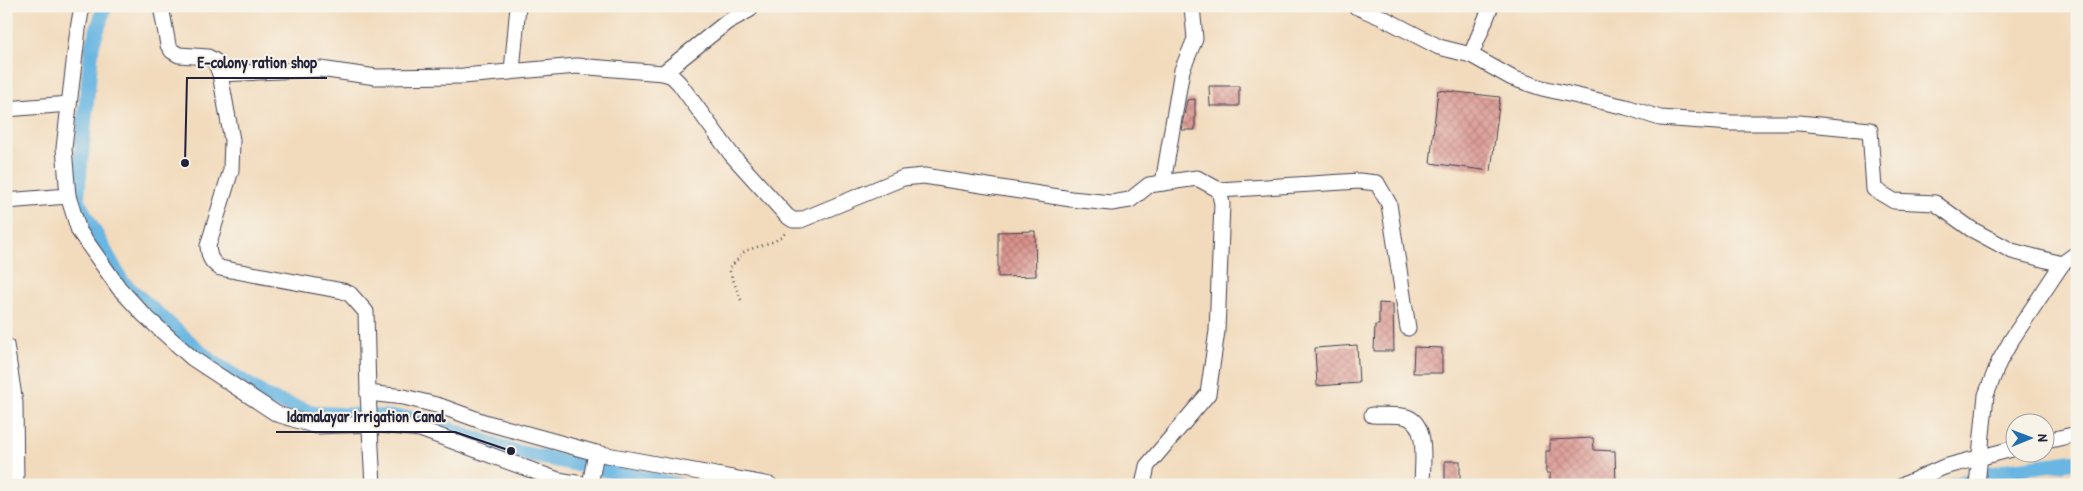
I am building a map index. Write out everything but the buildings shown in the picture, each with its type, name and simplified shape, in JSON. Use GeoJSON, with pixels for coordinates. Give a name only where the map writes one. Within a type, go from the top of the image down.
{"type":"FeatureCollection","features":[{"type":"Feature","properties":{"kind":"street"},"geometry":{"type":"LineString","coordinates":[[82,6],[64,148],[68,196],[78,231],[119,288],[144,316],[192,358],[277,414],[316,426],[371,424],[420,429],[558,480],[589,485],[596,453]]}},
{"type":"Feature","properties":{"kind":"street"},"geometry":{"type":"LineString","coordinates":[[161,6],[168,45],[172,51],[179,55],[208,57],[215,61],[220,74],[232,140],[231,170],[208,246],[209,256],[213,264],[220,268],[350,294],[366,312],[373,485]]}},
{"type":"Feature","properties":{"kind":"street"},"geometry":{"type":"LineString","coordinates":[[512,71],[518,6]]}},
{"type":"Feature","properties":{"kind":"street"},"geometry":{"type":"LineString","coordinates":[[1163,183],[1182,70],[1195,39],[1192,6]]}},
{"type":"Feature","properties":{"kind":"street"},"geometry":{"type":"LineString","coordinates":[[1355,6],[1439,47],[1471,55],[1512,78],[1542,88],[1626,107],[1660,118],[1731,123],[1799,123],[1870,130],[1874,189],[1894,201],[1934,203],[1971,229],[2012,252],[2062,264]]}},
{"type":"Feature","properties":{"kind":"street"},"geometry":{"type":"LineString","coordinates":[[1471,55],[1491,6]]}},
{"type":"Feature","properties":{"kind":"street"},"geometry":{"type":"LineString","coordinates":[[663,73],[727,22],[751,7]]}},
{"type":"Feature","properties":{"kind":"street"},"geometry":{"type":"LineString","coordinates":[[220,74],[320,69],[376,77],[463,76],[577,66],[663,73],[672,76],[679,83],[731,154],[787,216],[793,220],[801,220],[903,178],[924,176],[973,182],[1071,199],[1111,203],[1130,200],[1149,186],[1197,178],[1218,190],[1359,181],[1377,183],[1389,204],[1408,328]]}},
{"type":"Feature","properties":{"kind":"street"},"geometry":{"type":"LineString","coordinates":[[6,109],[69,104]]}},
{"type":"Feature","properties":{"kind":"street"},"geometry":{"type":"LineString","coordinates":[[1143,485],[1148,466],[1208,394],[1217,331],[1222,204],[1218,190]]}},
{"type":"Feature","properties":{"kind":"street"},"geometry":{"type":"LineString","coordinates":[[6,201],[68,196]]}},
{"type":"Feature","properties":{"kind":"street"},"geometry":{"type":"LineString","coordinates":[[1977,485],[1986,395],[1999,362],[2062,264],[2077,253]]}},
{"type":"Feature","properties":{"kind":"street"},"geometry":{"type":"LineString","coordinates":[[6,345],[15,403],[16,485]]}},
{"type":"Feature","properties":{"kind":"street"},"geometry":{"type":"LineString","coordinates":[[368,393],[404,397],[440,406],[484,422],[596,453],[770,485]]}},
{"type":"Feature","properties":{"kind":"street"},"geometry":{"type":"LineString","coordinates":[[1372,415],[1407,416],[1418,423],[1422,432],[1422,485]]}},
{"type":"Feature","properties":{"kind":"street"},"geometry":{"type":"LineString","coordinates":[[2056,439],[2077,434]]}},
{"type":"Feature","properties":{"kind":"street"},"geometry":{"type":"LineString","coordinates":[[1903,485],[1944,467],[2006,450]]}},
{"type":"Feature","properties":{"kind":"path"},"geometry":{"type":"LineString","coordinates":[[741,300],[729,269],[745,251],[775,241],[801,220]]}},
{"type":"Feature","properties":{"kind":"waterway"},"geometry":{"type":"LineString","coordinates":[[105,6],[92,46],[77,200],[122,282],[211,361],[271,399],[314,413],[421,419],[511,451],[679,485]]}},
{"type":"Feature","properties":{"kind":"waterway"},"geometry":{"type":"LineString","coordinates":[[1953,485],[2008,470],[2077,461]]}},
{"type":"Feature","properties":{"kind":"place","name":"E-colony ration shop"},"geometry":{"type":"Point","coordinates":[185,163]}},
{"type":"Feature","properties":{"kind":"place","name":"Idamalayar Irrigation Canal"},"geometry":{"type":"Point","coordinates":[511,451]}}]}
